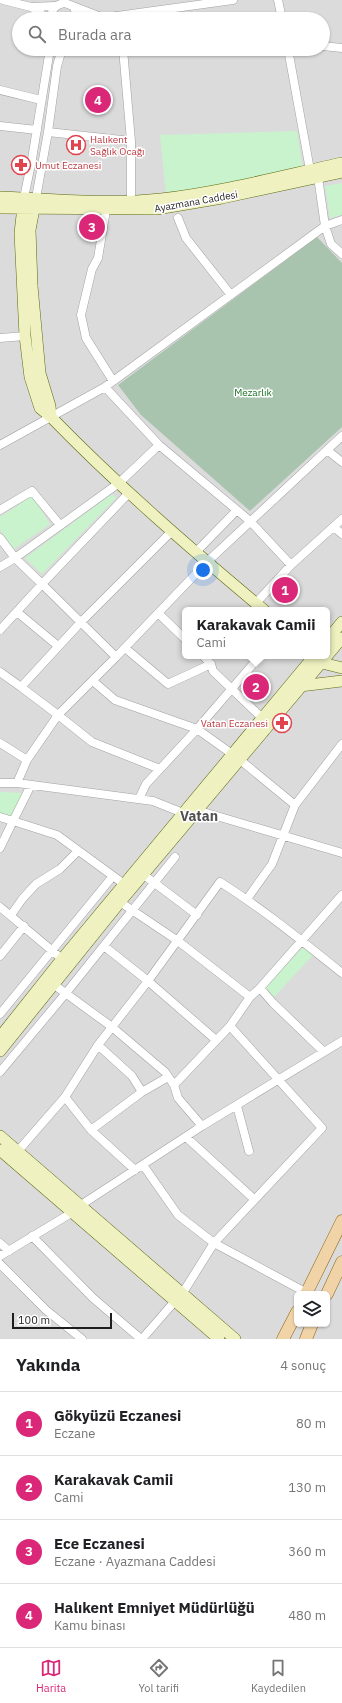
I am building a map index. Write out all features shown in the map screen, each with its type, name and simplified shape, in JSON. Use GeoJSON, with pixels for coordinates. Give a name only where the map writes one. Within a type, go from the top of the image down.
{"type":"FeatureCollection","features":[{"type":"Feature","properties":{"kind":"main road"},"geometry":{"type":"LineString","coordinates":[[308,1291],[342,1221]]}},
{"type":"Feature","properties":{"kind":"main road"},"geometry":{"type":"LineString","coordinates":[[328,1291],[342,1262]]}},
{"type":"Feature","properties":{"kind":"main road"},"geometry":{"type":"LineString","coordinates":[[282,1339],[294,1317]]}},
{"type":"Feature","properties":{"kind":"main road"},"geometry":{"type":"LineString","coordinates":[[306,1339],[312,1327]]}},
{"type":"Feature","properties":{"kind":"main road"},"geometry":{"type":"LineString","coordinates":[[313,1327],[313,1339]]}},
{"type":"Feature","properties":{"kind":"street"},"geometry":{"type":"LineString","coordinates":[[3,0],[31,8],[38,12]]}},
{"type":"Feature","properties":{"kind":"street"},"geometry":{"type":"LineString","coordinates":[[150,12],[210,2],[233,0]]}},
{"type":"Feature","properties":{"kind":"street"},"geometry":{"type":"LineString","coordinates":[[278,0],[281,12]]}},
{"type":"Feature","properties":{"kind":"street"},"geometry":{"type":"LineString","coordinates":[[31,8],[58,3],[71,4],[86,12]]}},
{"type":"Feature","properties":{"kind":"street"},"geometry":{"type":"LineString","coordinates":[[52,12],[58,3]]}},
{"type":"Feature","properties":{"kind":"street"},"geometry":{"type":"LineString","coordinates":[[330,47],[342,48]]}},
{"type":"Feature","properties":{"kind":"street"},"geometry":{"type":"LineString","coordinates":[[49,56],[40,100],[37,130],[23,203],[20,233],[30,377],[40,408],[51,417],[94,462],[260,607],[291,565],[342,519]]}},
{"type":"Feature","properties":{"kind":"street"},"geometry":{"type":"LineString","coordinates":[[51,417],[50,406],[40,373],[32,286],[30,237],[48,132],[57,66],[60,56]]}},
{"type":"Feature","properties":{"kind":"street"},"geometry":{"type":"LineString","coordinates":[[124,56],[131,141],[131,200]]}},
{"type":"Feature","properties":{"kind":"street"},"geometry":{"type":"LineString","coordinates":[[289,56],[310,170]]}},
{"type":"Feature","properties":{"kind":"street"},"geometry":{"type":"LineString","coordinates":[[0,90],[40,100]]}},
{"type":"Feature","properties":{"kind":"street"},"geometry":{"type":"LineString","coordinates":[[0,126],[37,130]]}},
{"type":"Feature","properties":{"kind":"street"},"geometry":{"type":"LineString","coordinates":[[48,132],[131,141]]}},
{"type":"Feature","properties":{"kind":"street","name":"Ayazmana Caddesi"},"geometry":{"type":"LineString","coordinates":[[35,203],[106,210],[143,210],[175,207],[298,177],[310,170],[342,163]]}},
{"type":"Feature","properties":{"kind":"street","name":"Ayazmana Caddesi"},"geometry":{"type":"LineString","coordinates":[[0,208],[23,203],[131,200],[178,196],[298,177],[318,177],[342,172]]}},
{"type":"Feature","properties":{"kind":"street"},"geometry":{"type":"LineString","coordinates":[[318,177],[325,226],[331,244],[342,254]]}},
{"type":"Feature","properties":{"kind":"street","name":"Ayazmana Caddesi"},"geometry":{"type":"LineString","coordinates":[[0,197],[23,203]]}},
{"type":"Feature","properties":{"kind":"street"},"geometry":{"type":"LineString","coordinates":[[106,210],[98,258],[92,269],[81,315],[86,338],[113,381]]}},
{"type":"Feature","properties":{"kind":"street"},"geometry":{"type":"LineString","coordinates":[[178,218],[186,238],[231,295]]}},
{"type":"Feature","properties":{"kind":"street"},"geometry":{"type":"LineString","coordinates":[[0,445],[105,387],[325,226],[342,220]]}},
{"type":"Feature","properties":{"kind":"street"},"geometry":{"type":"LineString","coordinates":[[0,338],[26,336]]}},
{"type":"Feature","properties":{"kind":"street"},"geometry":{"type":"LineString","coordinates":[[105,387],[159,445],[250,521],[291,565]]}},
{"type":"Feature","properties":{"kind":"street"},"geometry":{"type":"LineString","coordinates":[[17,783],[27,760],[58,715],[93,681],[207,562],[342,436]]}},
{"type":"Feature","properties":{"kind":"street"},"geometry":{"type":"LineString","coordinates":[[0,567],[15,558],[118,483],[159,445]]}},
{"type":"Feature","properties":{"kind":"street"},"geometry":{"type":"LineString","coordinates":[[327,450],[342,462]]}},
{"type":"Feature","properties":{"kind":"street"},"geometry":{"type":"LineString","coordinates":[[0,510],[32,491],[60,525]]}},
{"type":"Feature","properties":{"kind":"street"},"geometry":{"type":"LineString","coordinates":[[0,630],[129,493]]}},
{"type":"Feature","properties":{"kind":"street"},"geometry":{"type":"LineString","coordinates":[[196,552],[237,510]]}},
{"type":"Feature","properties":{"kind":"street"},"geometry":{"type":"LineString","coordinates":[[334,527],[342,534]]}},
{"type":"Feature","properties":{"kind":"street"},"geometry":{"type":"LineString","coordinates":[[21,687],[81,622],[172,531]]}},
{"type":"Feature","properties":{"kind":"street"},"geometry":{"type":"LineString","coordinates":[[0,538],[15,558],[116,657]]}},
{"type":"Feature","properties":{"kind":"street"},"geometry":{"type":"LineString","coordinates":[[17,612],[58,646]]}},
{"type":"Feature","properties":{"kind":"street"},"geometry":{"type":"LineString","coordinates":[[158,613],[182,636]]}},
{"type":"Feature","properties":{"kind":"street"},"geometry":{"type":"LineString","coordinates":[[332,647],[342,622]]}},
{"type":"Feature","properties":{"kind":"street"},"geometry":{"type":"LineString","coordinates":[[332,647],[342,638]]}},
{"type":"Feature","properties":{"kind":"street"},"geometry":{"type":"LineString","coordinates":[[125,648],[168,684],[211,664]]}},
{"type":"Feature","properties":{"kind":"street"},"geometry":{"type":"LineString","coordinates":[[206,659],[211,664],[212,671],[262,718]]}},
{"type":"Feature","properties":{"kind":"street"},"geometry":{"type":"LineString","coordinates":[[139,799],[146,784],[197,729],[257,659]]}},
{"type":"Feature","properties":{"kind":"street"},"geometry":{"type":"LineString","coordinates":[[0,1051],[120,902],[140,872],[189,812],[235,757],[300,686],[315,659]]}},
{"type":"Feature","properties":{"kind":"street"},"geometry":{"type":"LineString","coordinates":[[235,757],[262,718],[315,659]]}},
{"type":"Feature","properties":{"kind":"street"},"geometry":{"type":"LineString","coordinates":[[319,659],[342,668]]}},
{"type":"Feature","properties":{"kind":"street"},"geometry":{"type":"LineString","coordinates":[[0,672],[92,742],[160,769]]}},
{"type":"Feature","properties":{"kind":"street"},"geometry":{"type":"LineString","coordinates":[[93,681],[115,700],[197,729],[295,805]]}},
{"type":"Feature","properties":{"kind":"street"},"geometry":{"type":"LineString","coordinates":[[300,686],[342,681]]}},
{"type":"Feature","properties":{"kind":"street"},"geometry":{"type":"LineString","coordinates":[[0,743],[27,760]]}},
{"type":"Feature","properties":{"kind":"street"},"geometry":{"type":"LineString","coordinates":[[247,899],[272,864],[284,837],[295,805],[342,744]]}},
{"type":"Feature","properties":{"kind":"street"},"geometry":{"type":"LineString","coordinates":[[0,783],[17,783],[152,801],[342,853]]}},
{"type":"Feature","properties":{"kind":"street"},"geometry":{"type":"LineString","coordinates":[[0,848],[31,785]]}},
{"type":"Feature","properties":{"kind":"street"},"geometry":{"type":"LineString","coordinates":[[0,817],[57,835],[124,884]]}},
{"type":"Feature","properties":{"kind":"street"},"geometry":{"type":"LineString","coordinates":[[11,915],[23,898],[36,884],[60,869],[78,851]]}},
{"type":"Feature","properties":{"kind":"street"},"geometry":{"type":"LineString","coordinates":[[0,1072],[66,993],[175,857]]}},
{"type":"Feature","properties":{"kind":"street"},"geometry":{"type":"LineString","coordinates":[[140,872],[197,915]]}},
{"type":"Feature","properties":{"kind":"street"},"geometry":{"type":"LineString","coordinates":[[0,1037],[4,1026],[124,884],[140,872]]}},
{"type":"Feature","properties":{"kind":"street"},"geometry":{"type":"LineString","coordinates":[[0,1014],[113,876]]}},
{"type":"Feature","properties":{"kind":"street"},"geometry":{"type":"LineString","coordinates":[[18,1151],[65,1097],[98,1045],[178,941],[220,882],[247,899],[303,940],[342,973]]}},
{"type":"Feature","properties":{"kind":"street"},"geometry":{"type":"LineString","coordinates":[[174,1085],[230,1026],[250,997],[260,988],[342,895]]}},
{"type":"Feature","properties":{"kind":"street"},"geometry":{"type":"LineString","coordinates":[[120,902],[178,941],[250,997]]}},
{"type":"Feature","properties":{"kind":"street"},"geometry":{"type":"LineString","coordinates":[[0,907],[62,959]]}},
{"type":"Feature","properties":{"kind":"street"},"geometry":{"type":"LineString","coordinates":[[0,956],[24,926]]}},
{"type":"Feature","properties":{"kind":"street"},"geometry":{"type":"LineString","coordinates":[[104,946],[148,981],[216,1040]]}},
{"type":"Feature","properties":{"kind":"street"},"geometry":{"type":"LineString","coordinates":[[53,984],[112,1027],[165,1072],[174,1085],[178,1098],[202,1126]]}},
{"type":"Feature","properties":{"kind":"street"},"geometry":{"type":"LineString","coordinates":[[260,988],[273,1003],[324,1052]]}},
{"type":"Feature","properties":{"kind":"street"},"geometry":{"type":"LineString","coordinates":[[32,1236],[93,1298],[141,1339],[178,1297],[214,1243],[322,1128],[230,1026]]}},
{"type":"Feature","properties":{"kind":"street"},"geometry":{"type":"LineString","coordinates":[[0,1256],[77,1208],[202,1126],[342,1042]]}},
{"type":"Feature","properties":{"kind":"street"},"geometry":{"type":"LineString","coordinates":[[98,1045],[132,1076],[142,1092]]}},
{"type":"Feature","properties":{"kind":"street"},"geometry":{"type":"LineString","coordinates":[[91,1130],[142,1092],[168,1076]]}},
{"type":"Feature","properties":{"kind":"street"},"geometry":{"type":"LineString","coordinates":[[65,1097],[91,1130],[135,1170]]}},
{"type":"Feature","properties":{"kind":"street"},"geometry":{"type":"LineString","coordinates":[[236,1106],[249,1151]]}},
{"type":"Feature","properties":{"kind":"street"},"geometry":{"type":"LineString","coordinates":[[0,1136],[18,1151],[77,1208],[178,1297],[219,1339]]}},
{"type":"Feature","properties":{"kind":"street"},"geometry":{"type":"LineString","coordinates":[[186,1137],[254,1199]]}},
{"type":"Feature","properties":{"kind":"street"},"geometry":{"type":"LineString","coordinates":[[0,1150],[77,1208]]}},
{"type":"Feature","properties":{"kind":"street"},"geometry":{"type":"LineString","coordinates":[[143,1165],[178,1215],[214,1243],[303,1291]]}},
{"type":"Feature","properties":{"kind":"street"},"geometry":{"type":"LineString","coordinates":[[0,1243],[9,1251]]}},
{"type":"Feature","properties":{"kind":"street"},"geometry":{"type":"LineString","coordinates":[[0,1264],[46,1310],[82,1339]]}},
{"type":"Feature","properties":{"kind":"street"},"geometry":{"type":"LineString","coordinates":[[178,1297],[235,1339]]}},
{"type":"Feature","properties":{"kind":"shaded area"},"geometry":{"type":"Polygon","coordinates":[[[0,0],[342,0],[342,1339],[0,1339],[0,0]]]}},
{"type":"Feature","properties":{"kind":"green space"},"geometry":{"type":"Polygon","coordinates":[[[297,131],[303,169],[225,186],[166,194],[160,135],[297,131]]]}},
{"type":"Feature","properties":{"kind":"green space"},"geometry":{"type":"Polygon","coordinates":[[[342,183],[342,215],[330,218],[325,186],[342,183]]]}},
{"type":"Feature","properties":{"kind":"green space","name":"Mezarlık"},"geometry":{"type":"Polygon","coordinates":[[[317,237],[342,263],[342,427],[250,511],[141,415],[118,385],[317,237]]]}},
{"type":"Feature","properties":{"kind":"green space"},"geometry":{"type":"Polygon","coordinates":[[[112,494],[116,498],[42,574],[25,558],[112,494]]]}},
{"type":"Feature","properties":{"kind":"green space"},"geometry":{"type":"Polygon","coordinates":[[[32,496],[50,524],[14,549],[0,530],[0,517],[32,496]]]}},
{"type":"Feature","properties":{"kind":"green space"},"geometry":{"type":"Polygon","coordinates":[[[0,792],[24,793],[11,818],[0,815],[0,792]]]}},
{"type":"Feature","properties":{"kind":"green space"},"geometry":{"type":"Polygon","coordinates":[[[306,944],[315,953],[274,997],[265,988],[306,944]]]}},
{"type":"Feature","properties":{"kind":"place","name":"Halıkent Emniyet Müdürlüğü"},"geometry":{"type":"Point","coordinates":[98,100]}},
{"type":"Feature","properties":{"kind":"place","name":"Halıkent Sağlık Ocağı"},"geometry":{"type":"Point","coordinates":[76,145]}},
{"type":"Feature","properties":{"kind":"place","name":"Umut Eczanesi"},"geometry":{"type":"Point","coordinates":[21,165]}},
{"type":"Feature","properties":{"kind":"place","name":"Ece Eczanesi"},"geometry":{"type":"Point","coordinates":[92,227]}},
{"type":"Feature","properties":{"kind":"place","name":"Gökyüzü Eczanesi"},"geometry":{"type":"Point","coordinates":[285,590]}},
{"type":"Feature","properties":{"kind":"place","name":"Karakavak Camii"},"geometry":{"type":"Point","coordinates":[256,687]}},
{"type":"Feature","properties":{"kind":"place","name":"Vatan Eczanesi"},"geometry":{"type":"Point","coordinates":[282,723]}},
{"type":"Feature","properties":{"kind":"district","name":"Vatan"},"geometry":{"type":"Point","coordinates":[199,816]}}]}
